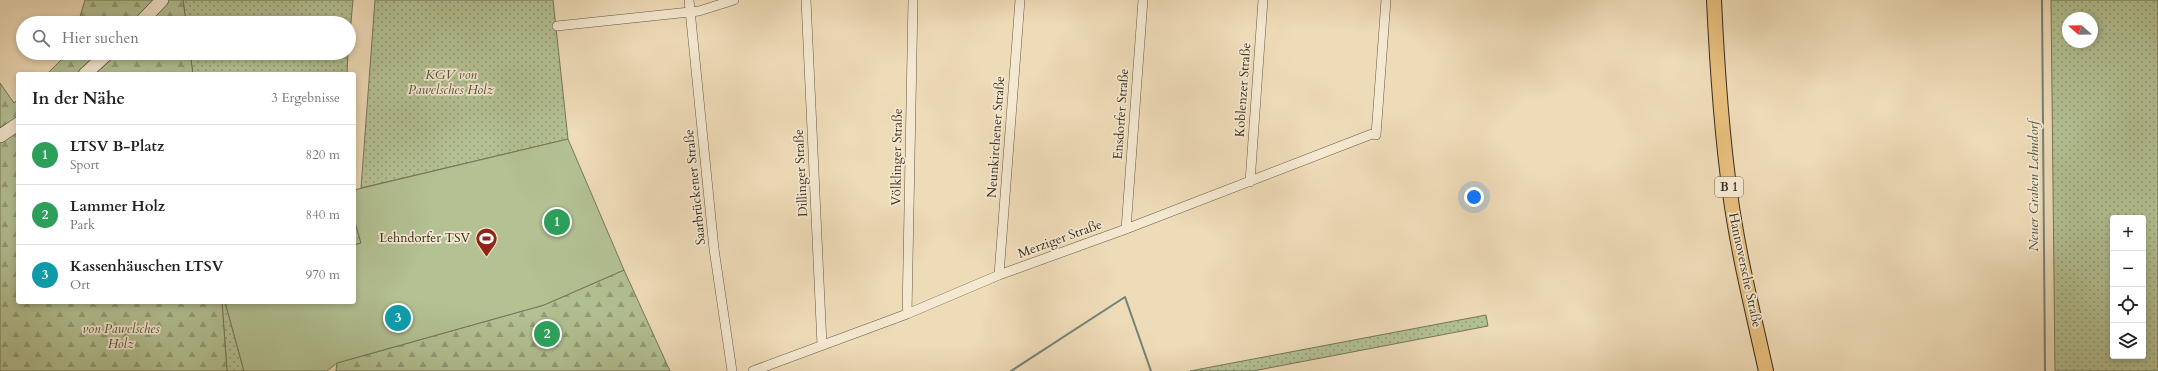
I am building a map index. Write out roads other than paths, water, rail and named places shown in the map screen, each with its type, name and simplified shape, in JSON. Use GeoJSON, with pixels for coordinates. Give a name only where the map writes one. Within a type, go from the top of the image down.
{"type":"FeatureCollection","features":[{"type":"Feature","properties":{"kind":"main road","name":"Hannoversche Straße"},"geometry":{"type":"LineString","coordinates":[[1714,0],[1722,122],[1730,194],[1740,252],[1766,371]]}},
{"type":"Feature","properties":{"kind":"street"},"geometry":{"type":"LineString","coordinates":[[147,16],[162,0]]}},
{"type":"Feature","properties":{"kind":"street","name":"Saarbrückener Straße"},"geometry":{"type":"LineString","coordinates":[[689,0],[714,249],[732,371]]}},
{"type":"Feature","properties":{"kind":"street"},"geometry":{"type":"LineString","coordinates":[[557,26],[690,12],[734,0]]}},
{"type":"Feature","properties":{"kind":"street","name":"Dillinger Straße"},"geometry":{"type":"LineString","coordinates":[[806,0],[822,345]]}},
{"type":"Feature","properties":{"kind":"street","name":"Völklinger Straße"},"geometry":{"type":"LineString","coordinates":[[907,314],[913,0]]}},
{"type":"Feature","properties":{"kind":"street","name":"Neunkirchener Straße"},"geometry":{"type":"LineString","coordinates":[[999,275],[1020,0]]}},
{"type":"Feature","properties":{"kind":"street","name":"Ensdorfer Straße"},"geometry":{"type":"LineString","coordinates":[[1126,229],[1142,0]]}},
{"type":"Feature","properties":{"kind":"street","name":"Koblenzer Straße"},"geometry":{"type":"LineString","coordinates":[[1250,182],[1263,0]]}},
{"type":"Feature","properties":{"kind":"street","name":"Merziger Straße"},"geometry":{"type":"LineString","coordinates":[[753,371],[907,314],[999,275],[1126,229],[1372,134],[1376,134],[1386,0]]}},
{"type":"Feature","properties":{"kind":"street"},"geometry":{"type":"LineString","coordinates":[[87,72],[100,60]]}},
{"type":"Feature","properties":{"kind":"street"},"geometry":{"type":"LineString","coordinates":[[0,136],[16,125]]}},
{"type":"Feature","properties":{"kind":"waterway","name":"Neuer Graben Lehndorf"},"geometry":{"type":"LineString","coordinates":[[2042,0],[2045,371]]}},
{"type":"Feature","properties":{"kind":"waterway"},"geometry":{"type":"LineString","coordinates":[[1011,371],[1125,297],[1151,371]]}},
{"type":"Feature","properties":{"kind":"place","name":"LTSV B-Platz"},"geometry":{"type":"Point","coordinates":[557,222]}},
{"type":"Feature","properties":{"kind":"place","name":"Lehndorfer TSV"},"geometry":{"type":"Point","coordinates":[486,258]}},
{"type":"Feature","properties":{"kind":"place","name":"Kassenhäuschen LTSV"},"geometry":{"type":"Point","coordinates":[398,318]}},
{"type":"Feature","properties":{"kind":"place","name":"Lammer Holz"},"geometry":{"type":"Point","coordinates":[547,334]}},
{"type":"Feature","properties":{"kind":"park label","name":"KGV von Pawelsches Holz"},"geometry":{"type":"Point","coordinates":[451,82]}},
{"type":"Feature","properties":{"kind":"park label","name":"von Pawelsches Holz"},"geometry":{"type":"Point","coordinates":[121,336]}}]}
